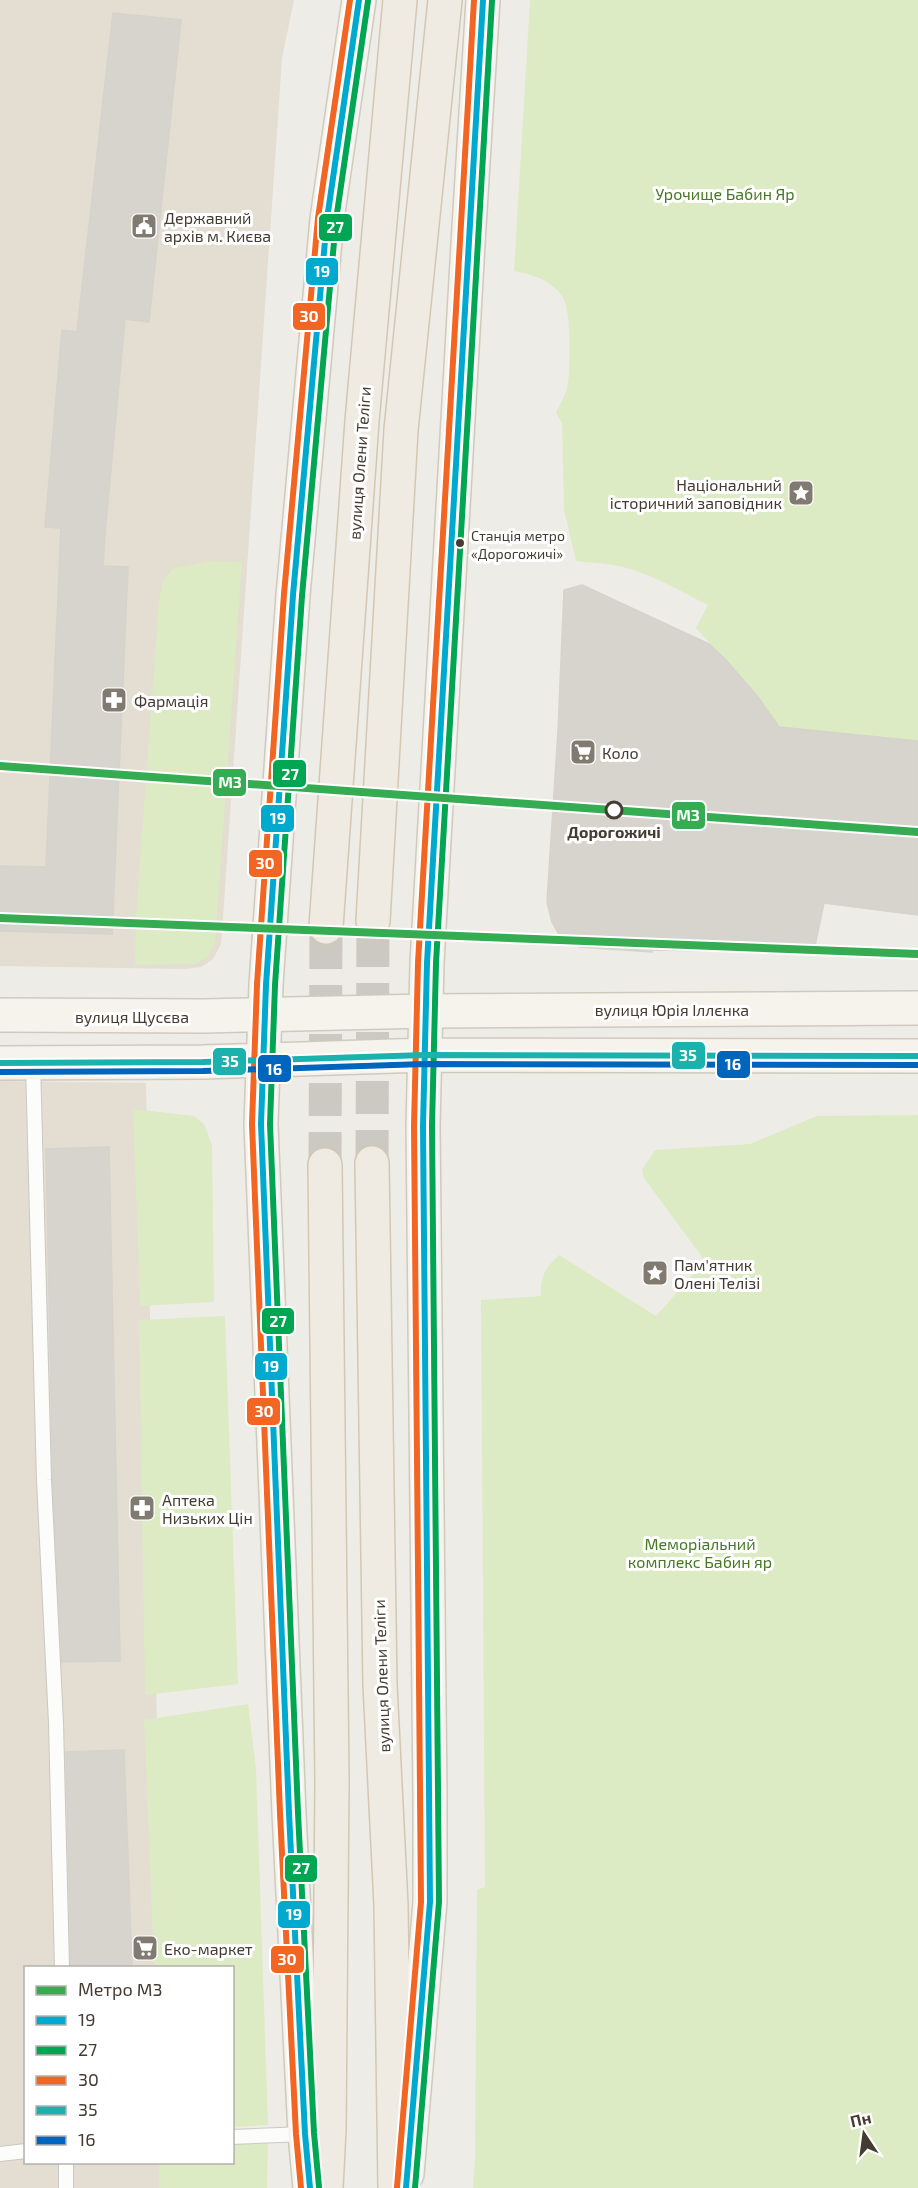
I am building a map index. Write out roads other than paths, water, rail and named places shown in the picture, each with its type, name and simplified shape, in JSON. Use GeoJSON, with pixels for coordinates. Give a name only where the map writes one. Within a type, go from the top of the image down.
{"type":"FeatureCollection","features":[{"type":"Feature","properties":{"kind":"main road"},"geometry":{"type":"LineString","coordinates":[[310,2188],[305,2134],[284,1706],[261,1124],[264,1014],[293,595],[327,219],[359,0]]}},
{"type":"Feature","properties":{"kind":"main road","name":"вулиця Олени Теліги"},"geometry":{"type":"LineString","coordinates":[[326,927],[362,421],[400,0]]}},
{"type":"Feature","properties":{"kind":"main road"},"geometry":{"type":"LineString","coordinates":[[372,921],[401,429],[445,0]]}},
{"type":"Feature","properties":{"kind":"main road"},"geometry":{"type":"LineString","coordinates":[[406,2188],[430,1902],[423,1126],[426,1011],[450,548],[483,0]]}},
{"type":"Feature","properties":{"kind":"main road","name":"вулиця Юрія Іллєнка"},"geometry":{"type":"LineString","coordinates":[[264,1014],[918,1008]]}},
{"type":"Feature","properties":{"kind":"main road","name":"вулиця Щусєва"},"geometry":{"type":"LineString","coordinates":[[0,1015],[264,1014]]}},
{"type":"Feature","properties":{"kind":"main road"},"geometry":{"type":"LineString","coordinates":[[0,1063],[203,1062],[425,1055],[918,1056]]}},
{"type":"Feature","properties":{"kind":"main road","name":"вулиця Олени Теліги"},"geometry":{"type":"LineString","coordinates":[[372,1163],[380,1685],[391,1905],[395,2188]]}},
{"type":"Feature","properties":{"kind":"main road"},"geometry":{"type":"LineString","coordinates":[[324,1166],[332,1782],[329,2129],[326,2188]]}},
{"type":"Feature","properties":{"kind":"lane"},"geometry":{"type":"LineString","coordinates":[[33,1063],[44,1480],[56,1723],[62,1966]]}},
{"type":"Feature","properties":{"kind":"lane"},"geometry":{"type":"LineString","coordinates":[[234,2137],[305,2134]]}},
{"type":"Feature","properties":{"kind":"lane"},"geometry":{"type":"LineString","coordinates":[[0,2154],[24,2151]]}},
{"type":"Feature","properties":{"kind":"lane"},"geometry":{"type":"LineString","coordinates":[[66,2164],[66,2188]]}},
{"type":"Feature","properties":{"kind":"tunnel"},"geometry":{"type":"LineString","coordinates":[[372,1163],[373,921]]}},
{"type":"Feature","properties":{"kind":"tunnel"},"geometry":{"type":"LineString","coordinates":[[325,1165],[326,927]]}},
{"type":"Feature","properties":{"kind":"metro line","name":"M3"},"geometry":{"type":"LineString","coordinates":[[0,766],[918,832]]}},
{"type":"Feature","properties":{"kind":"metro line","name":"M3"},"geometry":{"type":"LineString","coordinates":[[0,918],[918,954]]}},
{"type":"Feature","properties":{"kind":"place","name":"Державний архів м. Києва"},"geometry":{"type":"Point","coordinates":[144,226]}},
{"type":"Feature","properties":{"kind":"place","name":"Національний історичний заповідник"},"geometry":{"type":"Point","coordinates":[801,493]}},
{"type":"Feature","properties":{"kind":"place","name":"Станція метро «Дорогожичі»"},"geometry":{"type":"Point","coordinates":[460,543]}},
{"type":"Feature","properties":{"kind":"place","name":"Фармація"},"geometry":{"type":"Point","coordinates":[114,700]}},
{"type":"Feature","properties":{"kind":"place","name":"Коло"},"geometry":{"type":"Point","coordinates":[583,752]}},
{"type":"Feature","properties":{"kind":"place","name":"Дорогожичі"},"geometry":{"type":"Point","coordinates":[614,810]}},
{"type":"Feature","properties":{"kind":"place","name":"Пам'ятник Олені Телізі"},"geometry":{"type":"Point","coordinates":[655,1273]}},
{"type":"Feature","properties":{"kind":"place","name":"Аптека Низьких Цін"},"geometry":{"type":"Point","coordinates":[142,1508]}},
{"type":"Feature","properties":{"kind":"place","name":"Еко-маркет"},"geometry":{"type":"Point","coordinates":[145,1948]}},
{"type":"Feature","properties":{"kind":"park label","name":"Урочище Бабин Яр"},"geometry":{"type":"Point","coordinates":[725,193]}},
{"type":"Feature","properties":{"kind":"park label","name":"Меморіальний комплекс Бабин яр"},"geometry":{"type":"Point","coordinates":[700,1552]}}]}
